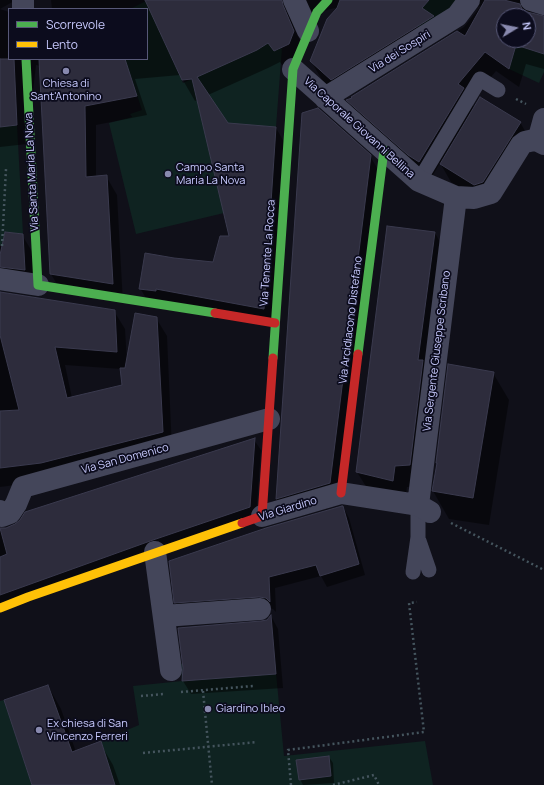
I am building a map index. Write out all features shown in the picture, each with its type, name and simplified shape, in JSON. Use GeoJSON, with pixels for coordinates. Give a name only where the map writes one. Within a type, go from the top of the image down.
{"type":"FeatureCollection","features":[{"type":"Feature","properties":{"kind":"street"},"geometry":{"type":"LineString","coordinates":[[294,0],[308,31]]}},
{"type":"Feature","properties":{"kind":"street","name":"Via Tenente La Rocca"},"geometry":{"type":"LineString","coordinates":[[262,516],[293,70],[308,31],[318,12],[328,0]]}},
{"type":"Feature","properties":{"kind":"street","name":"Via dei Sospiri"},"geometry":{"type":"LineString","coordinates":[[325,98],[457,16],[469,0]]}},
{"type":"Feature","properties":{"kind":"street"},"geometry":{"type":"LineString","coordinates":[[530,0],[544,4]]}},
{"type":"Feature","properties":{"kind":"street","name":"Via Santa Maria La Nova"},"geometry":{"type":"LineString","coordinates":[[26,60],[38,285]]}},
{"type":"Feature","properties":{"kind":"street","name":"Via Caporale Giovanni Bellina"},"geometry":{"type":"LineString","coordinates":[[293,70],[419,181],[456,197],[474,198],[490,193],[521,145],[529,140],[541,142]]}},
{"type":"Feature","properties":{"kind":"street"},"geometry":{"type":"LineString","coordinates":[[538,113],[541,142]]}},
{"type":"Feature","properties":{"kind":"street","name":"Via Arcidiacono Distefano"},"geometry":{"type":"LineString","coordinates":[[341,493],[384,150]]}},
{"type":"Feature","properties":{"kind":"street","name":"Via Sergente Giuseppe Scribano"},"geometry":{"type":"LineString","coordinates":[[425,509],[456,197]]}},
{"type":"Feature","properties":{"kind":"street"},"geometry":{"type":"LineString","coordinates":[[0,279],[276,323]]}},
{"type":"Feature","properties":{"kind":"street","name":"Via San Domenico"},"geometry":{"type":"LineString","coordinates":[[4,512],[23,487],[269,419]]}},
{"type":"Feature","properties":{"kind":"street","name":"Via Giardino"},"geometry":{"type":"LineString","coordinates":[[0,608],[155,552],[262,516],[341,493],[425,509]]}},
{"type":"Feature","properties":{"kind":"street"},"geometry":{"type":"LineString","coordinates":[[155,552],[170,615],[171,670]]}},
{"type":"Feature","properties":{"kind":"street"},"geometry":{"type":"LineString","coordinates":[[170,615],[260,609]]}},
{"type":"Feature","properties":{"kind":"lane"},"geometry":{"type":"LineString","coordinates":[[419,181],[480,79],[498,90]]}},
{"type":"Feature","properties":{"kind":"lane"},"geometry":{"type":"LineString","coordinates":[[413,572],[418,537],[425,509]]}},
{"type":"Feature","properties":{"kind":"lane"},"geometry":{"type":"LineString","coordinates":[[418,537],[429,570]]}},
{"type":"Feature","properties":{"kind":"path"},"geometry":{"type":"LineString","coordinates":[[498,90],[538,113]]}},
{"type":"Feature","properties":{"kind":"path"},"geometry":{"type":"LineString","coordinates":[[2,246],[6,162]]}},
{"type":"Feature","properties":{"kind":"path"},"geometry":{"type":"LineString","coordinates":[[425,509],[544,570]]}},
{"type":"Feature","properties":{"kind":"path"},"geometry":{"type":"LineString","coordinates":[[291,785],[288,750],[424,732],[409,603],[417,602]]}},
{"type":"Feature","properties":{"kind":"path"},"geometry":{"type":"LineString","coordinates":[[180,693],[252,686]]}},
{"type":"Feature","properties":{"kind":"path"},"geometry":{"type":"LineString","coordinates":[[203,691],[212,785]]}},
{"type":"Feature","properties":{"kind":"path"},"geometry":{"type":"LineString","coordinates":[[141,696],[172,693]]}},
{"type":"Feature","properties":{"kind":"path"},"geometry":{"type":"LineString","coordinates":[[143,753],[257,742]]}},
{"type":"Feature","properties":{"kind":"path"},"geometry":{"type":"LineString","coordinates":[[333,785],[374,775],[379,785]]}},
{"type":"Feature","properties":{"kind":"green space"},"geometry":{"type":"Polygon","coordinates":[[[429,0],[462,0],[423,34],[412,19],[429,0]]]}},
{"type":"Feature","properties":{"kind":"green space"},"geometry":{"type":"Polygon","coordinates":[[[146,1],[183,83],[257,50],[268,43],[274,51],[282,48],[276,127],[245,125],[224,213],[136,234],[109,123],[132,117],[130,114],[142,110],[125,60],[148,60],[148,8],[132,8],[146,1]]]}},
{"type":"Feature","properties":{"kind":"green space"},"geometry":{"type":"Polygon","coordinates":[[[515,48],[525,48],[544,54],[544,72],[539,83],[509,69],[515,48]]]}},
{"type":"Feature","properties":{"kind":"green space"},"geometry":{"type":"Polygon","coordinates":[[[17,125],[23,234],[5,232],[2,246],[0,245],[0,127],[17,125]]]}},
{"type":"Feature","properties":{"kind":"green space","name":"Giardino Ibleo"},"geometry":{"type":"Polygon","coordinates":[[[274,652],[284,756],[425,741],[433,785],[115,785],[101,741],[139,725],[133,686],[182,681],[181,664],[227,661],[274,652]]]}},
{"type":"Feature","properties":{"kind":"green space"},"geometry":{"type":"Polygon","coordinates":[[[4,700],[32,785],[0,785],[0,701],[4,700]]]}},
{"type":"Feature","properties":{"kind":"building"},"geometry":{"type":"Polygon","coordinates":[[[145,0],[282,0],[294,31],[289,44],[274,51],[268,43],[257,50],[197,77],[228,123],[276,127],[264,309],[156,289],[156,291],[139,289],[145,253],[213,262],[220,236],[229,236],[192,79],[182,80],[145,0]]]}},
{"type":"Feature","properties":{"kind":"building"},"geometry":{"type":"Polygon","coordinates":[[[340,0],[429,0],[422,8],[434,16],[331,80],[310,61],[327,19],[337,8],[340,0]]]}},
{"type":"Feature","properties":{"kind":"building"},"geometry":{"type":"Polygon","coordinates":[[[485,0],[504,0],[520,4],[522,8],[496,8],[496,48],[515,48],[509,69],[485,52],[458,84],[464,88],[419,162],[408,155],[346,100],[352,98],[351,97],[457,31],[465,36],[485,0]]]}},
{"type":"Feature","properties":{"kind":"building"},"geometry":{"type":"Polygon","coordinates":[[[536,14],[544,16],[544,54],[525,48],[536,48],[536,14]]]}},
{"type":"Feature","properties":{"kind":"building"},"geometry":{"type":"Polygon","coordinates":[[[0,59],[8,59],[14,60],[17,125],[0,127],[0,59]]]}},
{"type":"Feature","properties":{"kind":"building"},"geometry":{"type":"Polygon","coordinates":[[[39,60],[125,60],[137,96],[85,106],[86,177],[107,175],[113,284],[50,274],[39,60]]]}},
{"type":"Feature","properties":{"kind":"building"},"geometry":{"type":"Polygon","coordinates":[[[480,97],[521,122],[483,182],[474,185],[440,164],[480,97]]]}},
{"type":"Feature","properties":{"kind":"building"},"geometry":{"type":"Polygon","coordinates":[[[318,108],[371,155],[330,483],[276,499],[302,113],[318,108]]]}},
{"type":"Feature","properties":{"kind":"building"},"geometry":{"type":"Polygon","coordinates":[[[387,226],[435,232],[418,360],[423,360],[410,465],[395,466],[393,481],[356,472],[387,226]]]}},
{"type":"Feature","properties":{"kind":"building"},"geometry":{"type":"Polygon","coordinates":[[[5,232],[23,234],[25,270],[0,267],[0,255],[5,232]]]}},
{"type":"Feature","properties":{"kind":"building"},"geometry":{"type":"Polygon","coordinates":[[[0,292],[115,310],[117,352],[55,347],[67,398],[122,385],[120,368],[125,368],[135,313],[157,317],[163,432],[41,463],[0,468],[0,411],[19,410],[0,335],[0,292]]]}},
{"type":"Feature","properties":{"kind":"building"},"geometry":{"type":"Polygon","coordinates":[[[448,364],[494,372],[473,498],[432,491],[437,463],[448,364]]]}},
{"type":"Feature","properties":{"kind":"building"},"geometry":{"type":"Polygon","coordinates":[[[255,438],[250,507],[0,595],[0,557],[7,554],[0,528],[6,528],[15,524],[20,520],[25,512],[255,438]]]}},
{"type":"Feature","properties":{"kind":"building"},"geometry":{"type":"Polygon","coordinates":[[[343,506],[359,564],[320,576],[316,565],[269,577],[270,602],[266,598],[259,597],[174,603],[169,561],[266,528],[343,506]]]}},
{"type":"Feature","properties":{"kind":"building"},"geometry":{"type":"Polygon","coordinates":[[[271,615],[276,674],[182,681],[183,668],[178,628],[261,621],[267,620],[271,615]]]}},
{"type":"Feature","properties":{"kind":"building","name":"Ex chiesa di San Vincenzo Ferreri"},"geometry":{"type":"Polygon","coordinates":[[[48,685],[72,752],[101,741],[115,785],[32,785],[4,700],[48,685]]]}},
{"type":"Feature","properties":{"kind":"building"},"geometry":{"type":"Polygon","coordinates":[[[329,756],[331,776],[299,780],[296,760],[329,756]]]}},
{"type":"Feature","properties":{"kind":"traffic: fast"},"geometry":{"type":"LineString","coordinates":[[273,358],[293,69],[317,12],[328,0]]}},
{"type":"Feature","properties":{"kind":"traffic: fast"},"geometry":{"type":"LineString","coordinates":[[26,60],[38,285],[215,313]]}},
{"type":"Feature","properties":{"kind":"traffic: fast"},"geometry":{"type":"LineString","coordinates":[[358,354],[384,150]]}},
{"type":"Feature","properties":{"kind":"traffic: slow"},"geometry":{"type":"LineString","coordinates":[[0,608],[242,523]]}},
{"type":"Feature","properties":{"kind":"traffic: jam"},"geometry":{"type":"LineString","coordinates":[[215,313],[275,323]]}},
{"type":"Feature","properties":{"kind":"traffic: jam"},"geometry":{"type":"LineString","coordinates":[[341,493],[358,354]]}},
{"type":"Feature","properties":{"kind":"traffic: jam"},"geometry":{"type":"LineString","coordinates":[[242,523],[262,516],[273,358]]}},
{"type":"Feature","properties":{"kind":"place","name":"Chiesa di Sant'Antonino"},"geometry":{"type":"Point","coordinates":[66,71]}},
{"type":"Feature","properties":{"kind":"place","name":"Campo Santa Maria La Nova"},"geometry":{"type":"Point","coordinates":[168,174]}},
{"type":"Feature","properties":{"kind":"place","name":"Giardino Ibleo"},"geometry":{"type":"Point","coordinates":[208,709]}},
{"type":"Feature","properties":{"kind":"place","name":"Ex chiesa di San Vincenzo Ferreri"},"geometry":{"type":"Point","coordinates":[39,730]}}]}
